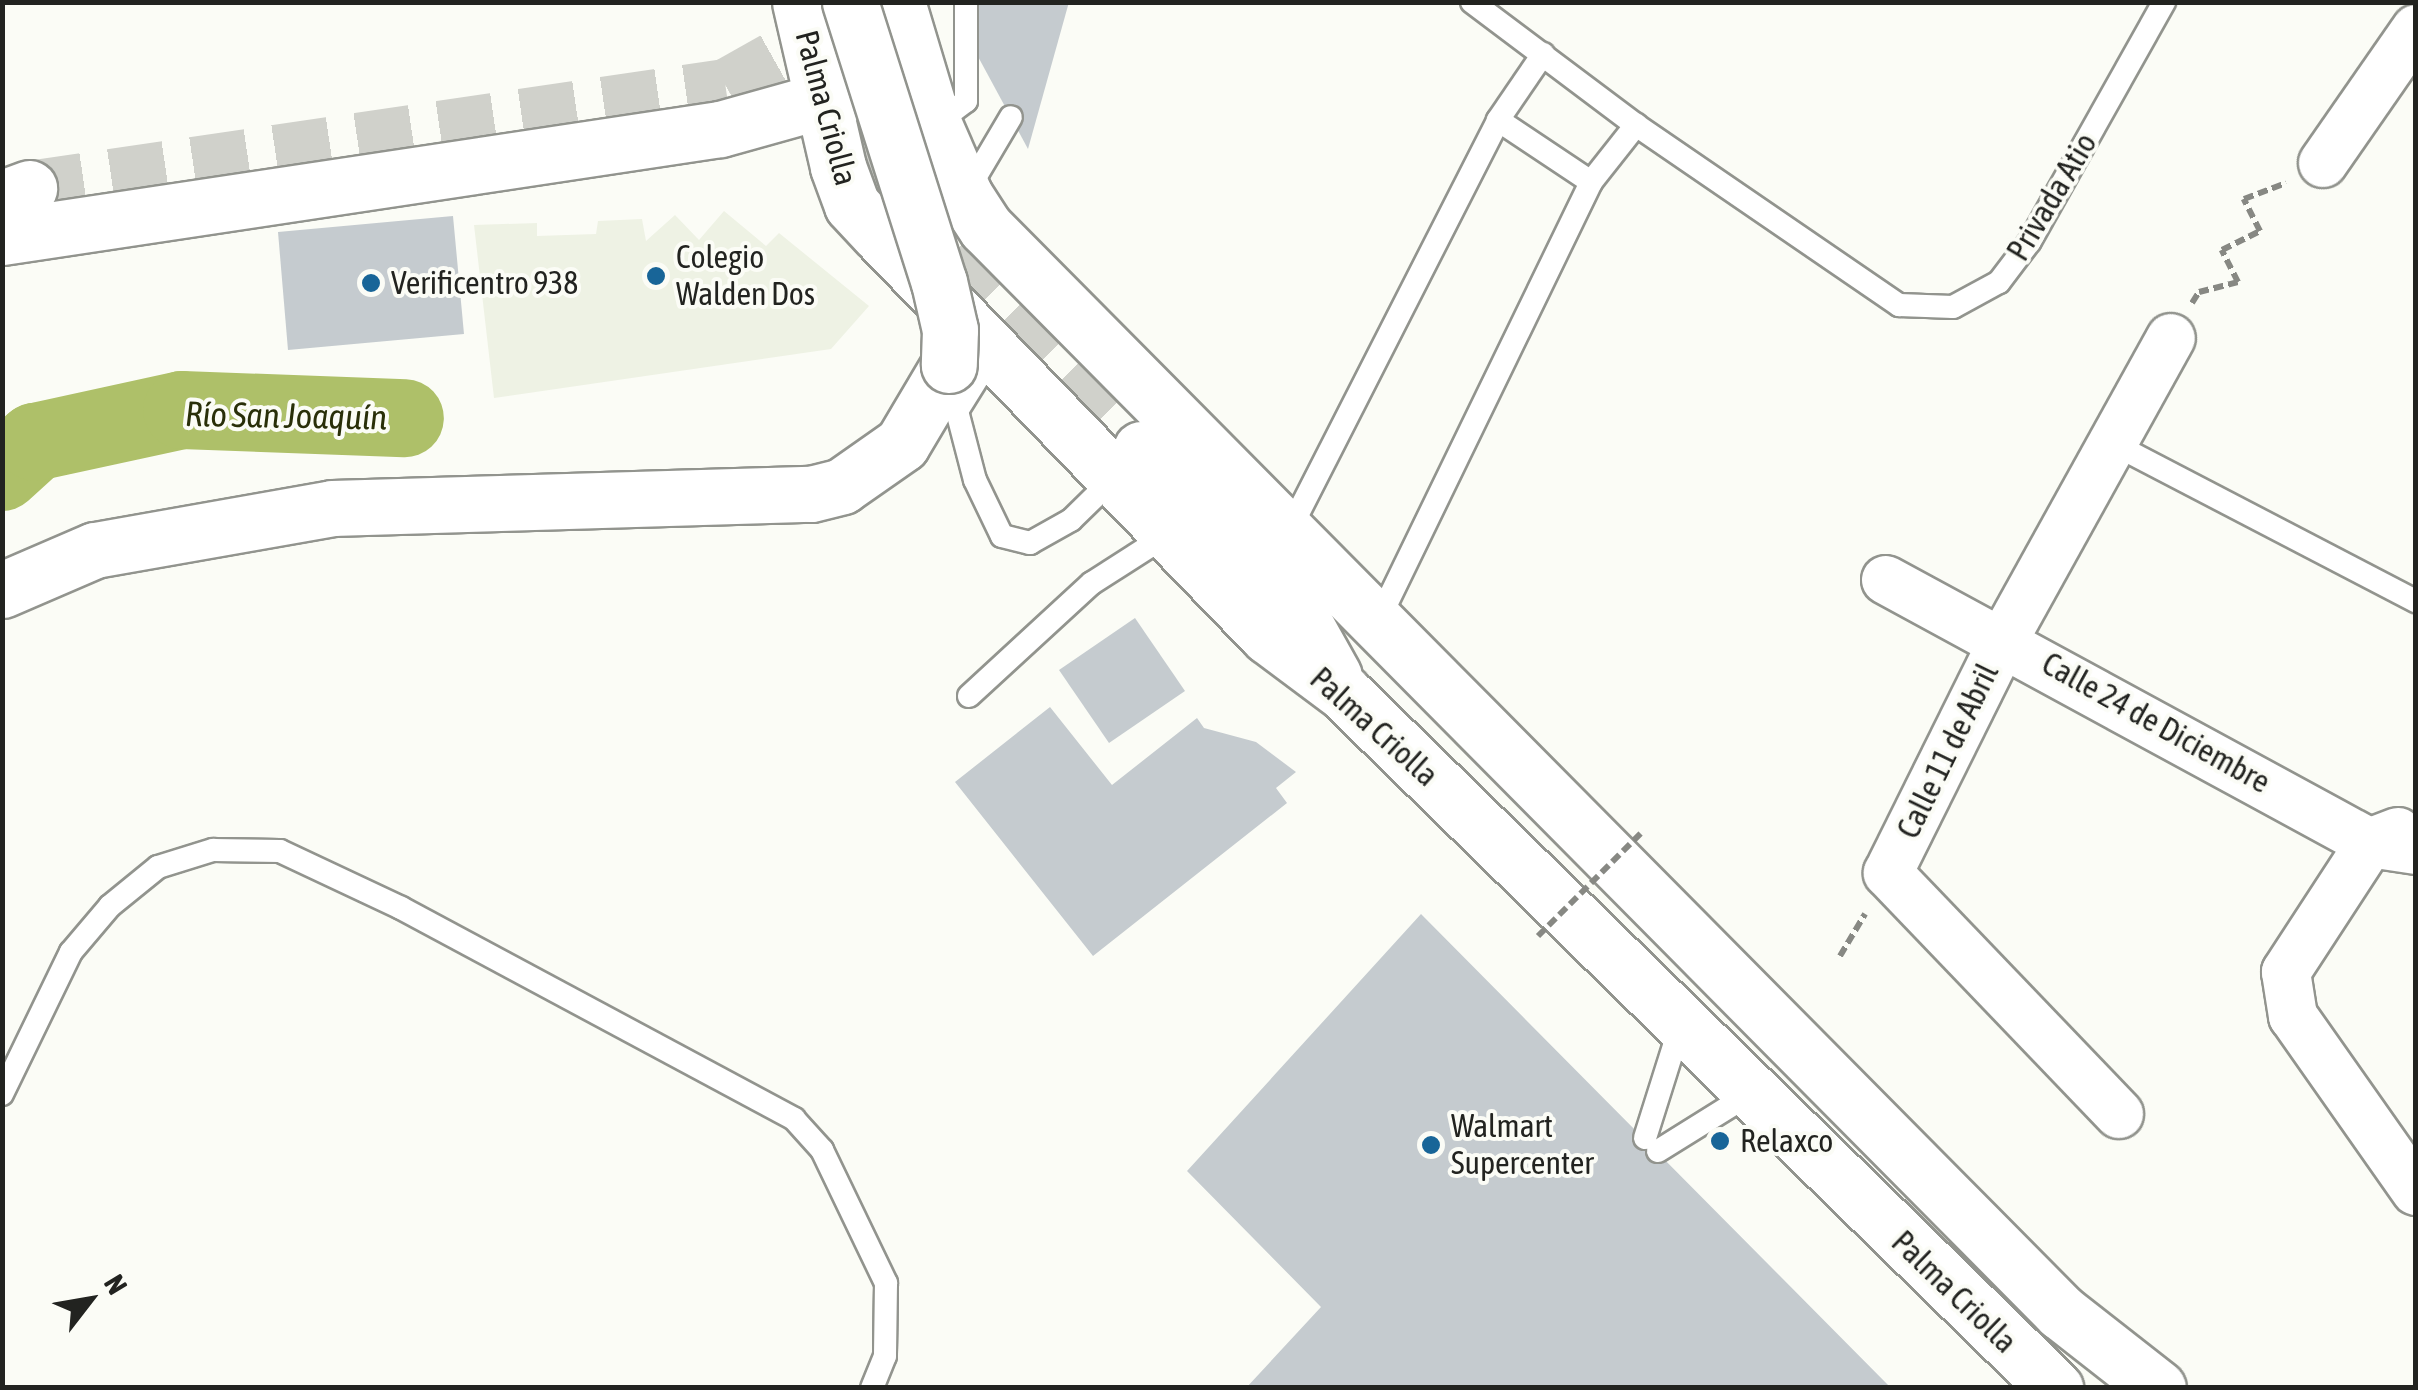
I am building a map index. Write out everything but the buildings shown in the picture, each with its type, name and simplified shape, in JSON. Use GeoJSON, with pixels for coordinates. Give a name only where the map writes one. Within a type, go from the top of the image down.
{"type":"FeatureCollection","features":[{"type":"Feature","properties":{"kind":"main road","name":"Palma Criolla"},"geometry":{"type":"LineString","coordinates":[[817,37],[852,205],[992,355],[1127,465],[1167,534],[1268,636],[1342,692],[2054,1388]]}},
{"type":"Feature","properties":{"kind":"main road"},"geometry":{"type":"LineString","coordinates":[[720,129],[817,37],[906,37]]}},
{"type":"Feature","properties":{"kind":"main road"},"geometry":{"type":"LineString","coordinates":[[2,237],[720,129],[776,88],[817,37]]}},
{"type":"Feature","properties":{"kind":"main road"},"geometry":{"type":"LineString","coordinates":[[2,590],[95,550],[332,508],[812,494],[876,467],[902,444],[933,399],[949,365],[950,330],[817,37]]}},
{"type":"Feature","properties":{"kind":"main road","name":"Palma Criolla"},"geometry":{"type":"LineString","coordinates":[[906,37],[934,125],[965,196],[986,228],[1288,533],[1379,619],[2060,1312],[2158,1388]]}},
{"type":"Feature","properties":{"kind":"main road"},"geometry":{"type":"LineString","coordinates":[[1127,465],[1295,606],[1342,692]]}},
{"type":"Feature","properties":{"kind":"street"},"geometry":{"type":"LineString","coordinates":[[2324,164],[2416,29]]}},
{"type":"Feature","properties":{"kind":"street","name":"Calle 11 de Abril"},"geometry":{"type":"LineString","coordinates":[[2119,1114],[1888,874],[2004,639],[2170,338]]}},
{"type":"Feature","properties":{"kind":"street","name":"Calle 24 de Diciembre"},"geometry":{"type":"LineString","coordinates":[[1886,580],[2393,846]]}},
{"type":"Feature","properties":{"kind":"street"},"geometry":{"type":"LineString","coordinates":[[2416,826],[2393,846],[2286,972],[2293,1016],[2416,1191]]}},
{"type":"Feature","properties":{"kind":"lane"},"geometry":{"type":"LineString","coordinates":[[934,125],[966,101],[966,2]]}},
{"type":"Feature","properties":{"kind":"lane","name":"Privada Atio"},"geometry":{"type":"LineString","coordinates":[[1472,2],[1636,125],[1899,304],[1953,307],[1998,282],[2030,241],[2164,2]]}},
{"type":"Feature","properties":{"kind":"lane"},"geometry":{"type":"LineString","coordinates":[[1288,533],[1498,120],[1543,54]]}},
{"type":"Feature","properties":{"kind":"lane"},"geometry":{"type":"LineString","coordinates":[[965,196],[1010,117]]}},
{"type":"Feature","properties":{"kind":"lane"},"geometry":{"type":"LineString","coordinates":[[1498,120],[1591,182]]}},
{"type":"Feature","properties":{"kind":"lane"},"geometry":{"type":"LineString","coordinates":[[1379,619],[1591,182],[1636,125]]}},
{"type":"Feature","properties":{"kind":"lane"},"geometry":{"type":"LineString","coordinates":[[992,355],[958,410],[975,480],[1002,536],[1030,543],[1071,520],[1127,465]]}},
{"type":"Feature","properties":{"kind":"lane"},"geometry":{"type":"LineString","coordinates":[[2112,442],[2416,600]]}},
{"type":"Feature","properties":{"kind":"lane"},"geometry":{"type":"LineString","coordinates":[[969,696],[1064,605],[1167,534]]}},
{"type":"Feature","properties":{"kind":"lane"},"geometry":{"type":"LineString","coordinates":[[2,1094],[71,952],[110,906],[158,867],[213,850],[280,851],[401,908],[794,1119],[822,1150],[886,1284],[885,1356],[872,1388]]}},
{"type":"Feature","properties":{"kind":"lane"},"geometry":{"type":"LineString","coordinates":[[1682,1024],[1651,1145],[1751,1093]]}},
{"type":"Feature","properties":{"kind":"path"},"geometry":{"type":"LineString","coordinates":[[2170,338],[2199,292],[2238,282],[2222,250],[2260,231],[2244,199],[2324,164]]}},
{"type":"Feature","properties":{"kind":"path"},"geometry":{"type":"LineString","coordinates":[[1538,936],[1642,832]]}},
{"type":"Feature","properties":{"kind":"shaded area","name":"Colegio Walden Dos"},"geometry":{"type":"Polygon","coordinates":[[[724,211],[766,246],[779,233],[869,306],[831,349],[494,398],[474,225],[537,223],[537,236],[596,234],[598,221],[642,219],[646,241],[675,215],[699,240],[724,211]]]}},
{"type":"Feature","properties":{"kind":"waterway","name":"Río San Joaquín"},"geometry":{"type":"LineString","coordinates":[[2,472],[35,442],[182,410],[405,418]]}},
{"type":"Feature","properties":{"kind":"tunnel"},"geometry":{"type":"LineString","coordinates":[[29,188],[726,86],[806,41],[824,12]]}},
{"type":"Feature","properties":{"kind":"tunnel"},"geometry":{"type":"LineString","coordinates":[[840,73],[856,137],[890,199],[1141,449]]}},
{"type":"Feature","properties":{"kind":"place","name":"Colegio Walden Dos"},"geometry":{"type":"Point","coordinates":[656,276]}},
{"type":"Feature","properties":{"kind":"place","name":"Verificentro 938"},"geometry":{"type":"Point","coordinates":[371,283]}},
{"type":"Feature","properties":{"kind":"place","name":"Relaxco"},"geometry":{"type":"Point","coordinates":[1720,1141]}},
{"type":"Feature","properties":{"kind":"place","name":"Walmart Supercenter"},"geometry":{"type":"Point","coordinates":[1431,1145]}}]}
